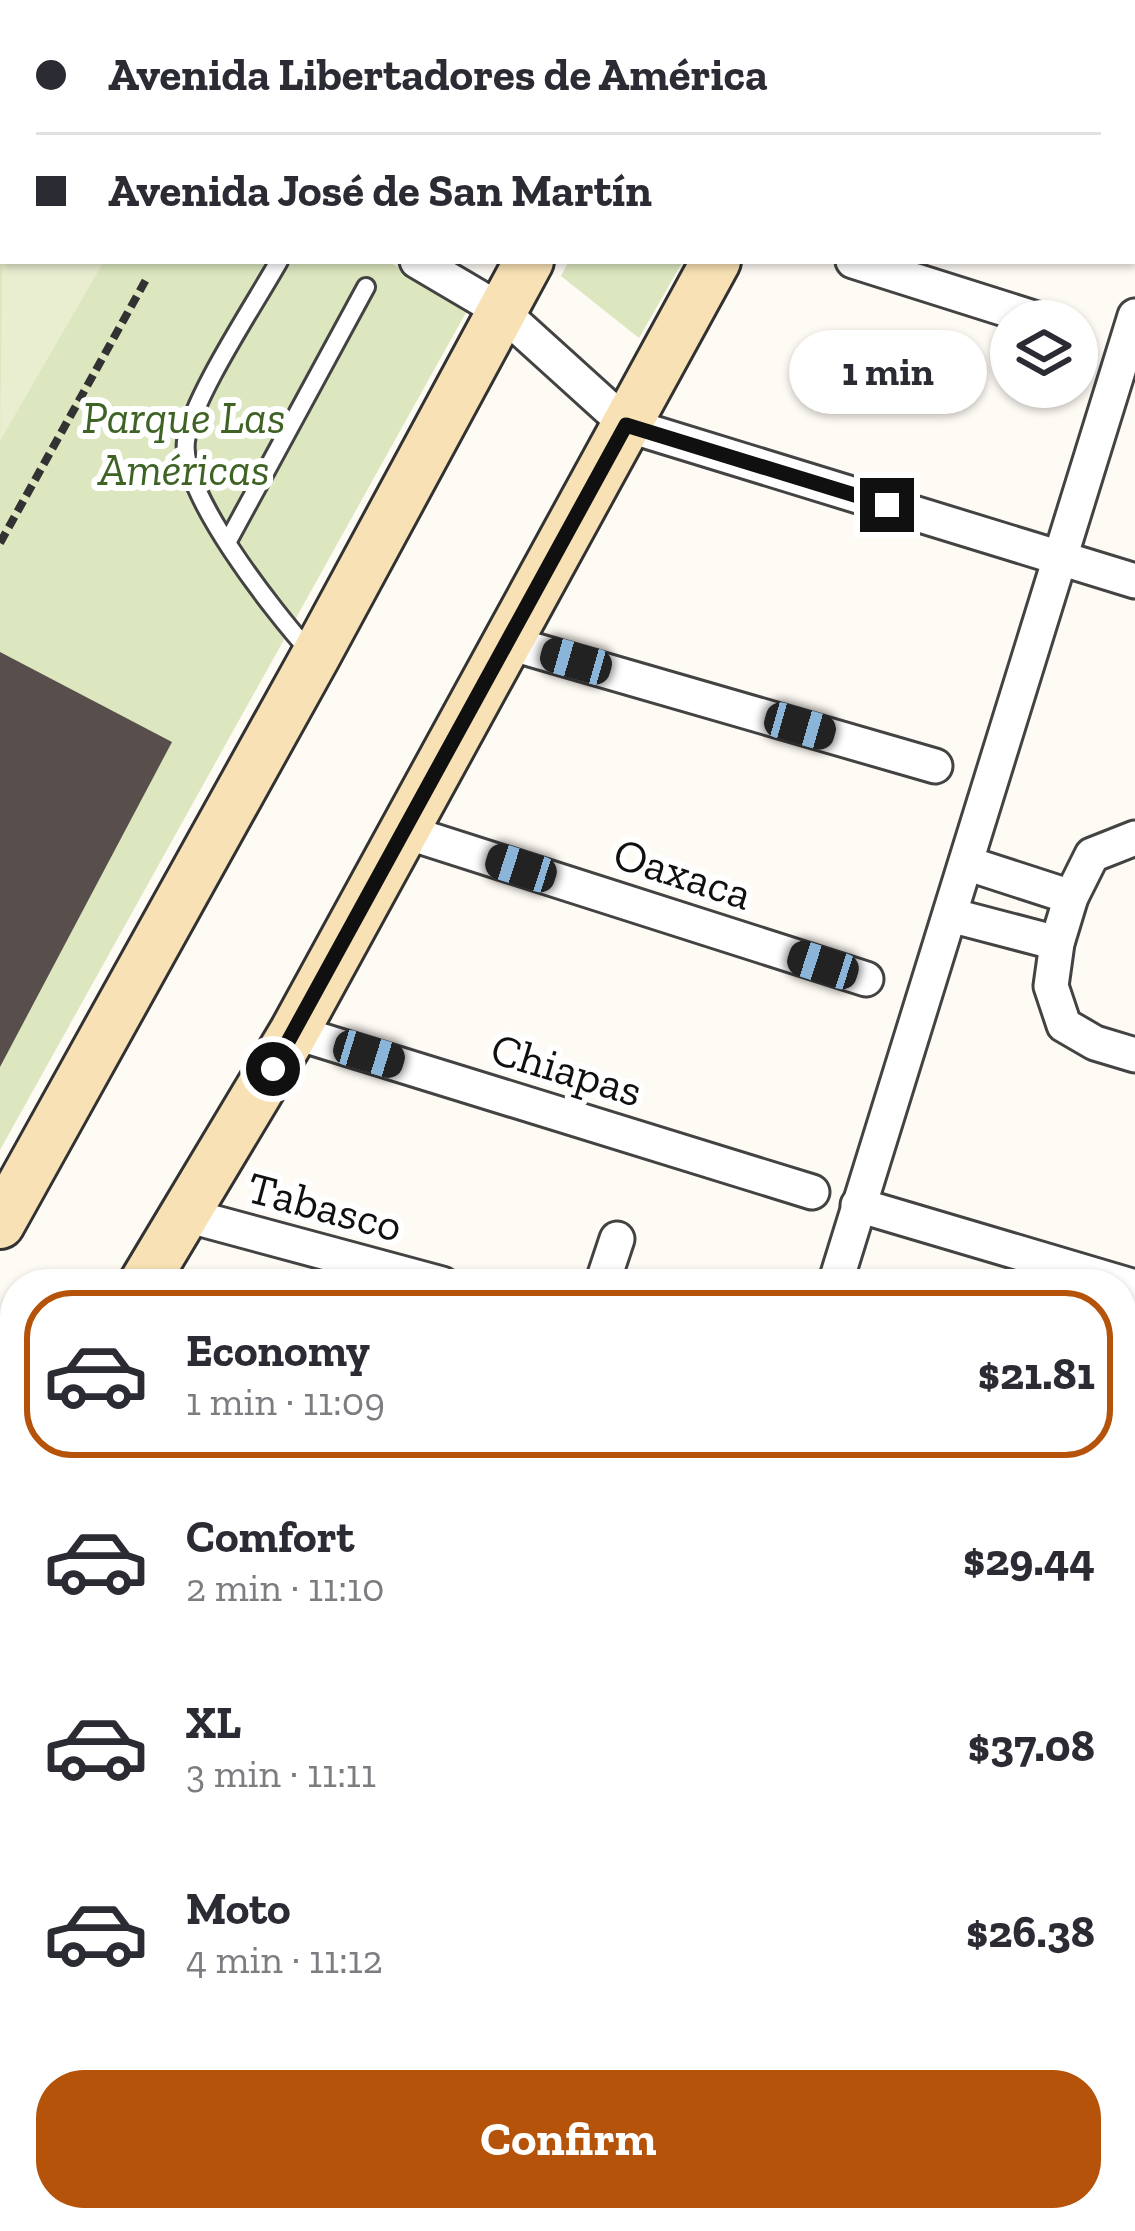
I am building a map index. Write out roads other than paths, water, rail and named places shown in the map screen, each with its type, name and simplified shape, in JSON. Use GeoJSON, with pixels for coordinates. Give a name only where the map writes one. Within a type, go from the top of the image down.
{"type":"FeatureCollection","features":[{"type":"Feature","properties":{"kind":"main road"},"geometry":{"type":"LineString","coordinates":[[0,1224],[527,264]]}},
{"type":"Feature","properties":{"kind":"main road"},"geometry":{"type":"LineString","coordinates":[[152,1269],[294,1032],[714,264]]}},
{"type":"Feature","properties":{"kind":"street"},"geometry":{"type":"LineString","coordinates":[[422,264],[500,310],[626,425],[1135,581]]}},
{"type":"Feature","properties":{"kind":"street"},"geometry":{"type":"LineString","coordinates":[[862,264],[990,304]]}},
{"type":"Feature","properties":{"kind":"street"},"geometry":{"type":"LineString","coordinates":[[839,1269],[1135,316]]}},
{"type":"Feature","properties":{"kind":"street"},"geometry":{"type":"LineString","coordinates":[[506,642],[935,766]]}},
{"type":"Feature","properties":{"kind":"street","name":"Oaxaca"},"geometry":{"type":"LineString","coordinates":[[403,831],[866,980]]}},
{"type":"Feature","properties":{"kind":"street"},"geometry":{"type":"LineString","coordinates":[[1135,838],[1092,855],[1071,897],[1051,986],[1064,1025],[1135,1055]]}},
{"type":"Feature","properties":{"kind":"street"},"geometry":{"type":"LineString","coordinates":[[966,863],[1071,897]]}},
{"type":"Feature","properties":{"kind":"street"},"geometry":{"type":"LineString","coordinates":[[950,915],[1057,943]]}},
{"type":"Feature","properties":{"kind":"street","name":"Chiapas"},"geometry":{"type":"LineString","coordinates":[[294,1032],[812,1192]]}},
{"type":"Feature","properties":{"kind":"street"},"geometry":{"type":"LineString","coordinates":[[858,1205],[1077,1269]]}},
{"type":"Feature","properties":{"kind":"street","name":"Tabasco"},"geometry":{"type":"LineString","coordinates":[[186,1215],[386,1269]]}},
{"type":"Feature","properties":{"kind":"street"},"geometry":{"type":"LineString","coordinates":[[607,1269],[617,1239]]}},
{"type":"Feature","properties":{"kind":"lane"},"geometry":{"type":"LineString","coordinates":[[277,264],[195,411],[185,442],[188,470],[200,499],[290,629],[315,657]]}},
{"type":"Feature","properties":{"kind":"lane"},"geometry":{"type":"LineString","coordinates":[[228,542],[366,287]]}},
{"type":"Feature","properties":{"kind":"park label","name":"Parque Las Américas"},"geometry":{"type":"Point","coordinates":[184,443]}}]}
